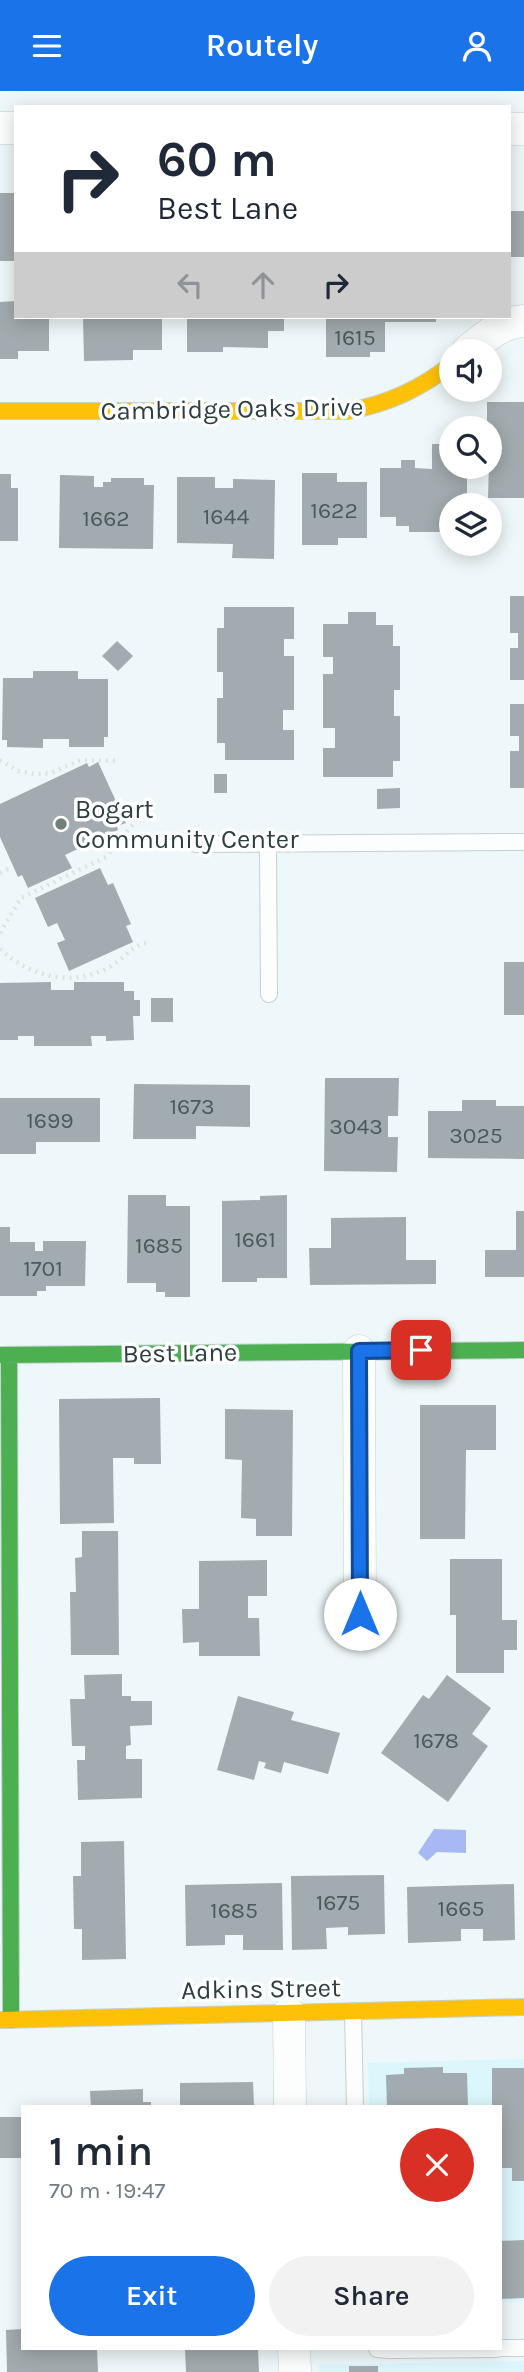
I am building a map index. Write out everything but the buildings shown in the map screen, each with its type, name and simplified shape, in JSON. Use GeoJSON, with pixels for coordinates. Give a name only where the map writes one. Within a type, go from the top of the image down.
{"type":"FeatureCollection","features":[{"type":"Feature","properties":{"kind":"street"},"geometry":{"type":"LineString","coordinates":[[483,339],[505,325],[524,321]]}},
{"type":"Feature","properties":{"kind":"street","name":"Cambridge Oaks Drive"},"geometry":{"type":"LineString","coordinates":[[0,411],[348,411],[387,404],[418,390],[439,374]]}},
{"type":"Feature","properties":{"kind":"street","name":"Best Lane"},"geometry":{"type":"LineString","coordinates":[[5,1355],[524,1350]]}},
{"type":"Feature","properties":{"kind":"street"},"geometry":{"type":"LineString","coordinates":[[359,1351],[360,1614]]}},
{"type":"Feature","properties":{"kind":"street"},"geometry":{"type":"LineString","coordinates":[[5,1355],[6,2020]]}},
{"type":"Feature","properties":{"kind":"street","name":"Adkins Street"},"geometry":{"type":"LineString","coordinates":[[6,2020],[524,2007]]}},
{"type":"Feature","properties":{"kind":"street"},"geometry":{"type":"LineString","coordinates":[[289,2013],[290,2105]]}},
{"type":"Feature","properties":{"kind":"street"},"geometry":{"type":"LineString","coordinates":[[294,2350],[295,2372]]}},
{"type":"Feature","properties":{"kind":"lane"},"geometry":{"type":"LineString","coordinates":[[196,844],[524,842]]}},
{"type":"Feature","properties":{"kind":"lane"},"geometry":{"type":"LineString","coordinates":[[268,844],[269,994]]}},
{"type":"Feature","properties":{"kind":"lane"},"geometry":{"type":"LineString","coordinates":[[353,2011],[355,2105]]}},
{"type":"Feature","properties":{"kind":"lane"},"geometry":{"type":"LineString","coordinates":[[502,2349],[524,2348]]}},
{"type":"Feature","properties":{"kind":"path"},"geometry":{"type":"LineString","coordinates":[[0,760],[19,771],[35,773],[51,773],[81,760],[119,761]]}},
{"type":"Feature","properties":{"kind":"path"},"geometry":{"type":"LineString","coordinates":[[0,933],[21,898],[106,857],[138,818]]}},
{"type":"Feature","properties":{"kind":"path"},"geometry":{"type":"LineString","coordinates":[[0,873],[10,869]]}},
{"type":"Feature","properties":{"kind":"path"},"geometry":{"type":"LineString","coordinates":[[0,949],[30,971],[71,978],[101,970],[137,945],[150,943]]}},
{"type":"Feature","properties":{"kind":"shaded area"},"geometry":{"type":"Polygon","coordinates":[[[524,2059],[524,2301],[502,2302],[502,2105],[369,2105],[368,2063],[524,2059]]]}},
{"type":"Feature","properties":{"kind":"shaded area"},"geometry":{"type":"Polygon","coordinates":[[[524,2361],[524,2372],[319,2372],[319,2365],[524,2361]]]}},
{"type":"Feature","properties":{"kind":"water"},"geometry":{"type":"Polygon","coordinates":[[[434,1829],[466,1830],[466,1853],[437,1852],[427,1861],[418,1853],[434,1829]]]}},
{"type":"Feature","properties":{"kind":"traffic: fast"},"geometry":{"type":"LineString","coordinates":[[0,1355],[524,1350]]}},
{"type":"Feature","properties":{"kind":"traffic: fast"},"geometry":{"type":"LineString","coordinates":[[9,1355],[11,2020]]}},
{"type":"Feature","properties":{"kind":"traffic: slow"},"geometry":{"type":"LineString","coordinates":[[0,411],[348,411],[403,394],[439,373]]}},
{"type":"Feature","properties":{"kind":"traffic: slow"},"geometry":{"type":"LineString","coordinates":[[0,2020],[524,2007]]}},
{"type":"Feature","properties":{"kind":"place","name":"Bogart Community Center"},"geometry":{"type":"Point","coordinates":[61,824]}},
{"type":"Feature","properties":{"kind":"route"},"geometry":{"type":"LineString","coordinates":[[360,1614],[359,1351],[421,1350]]}}]}
